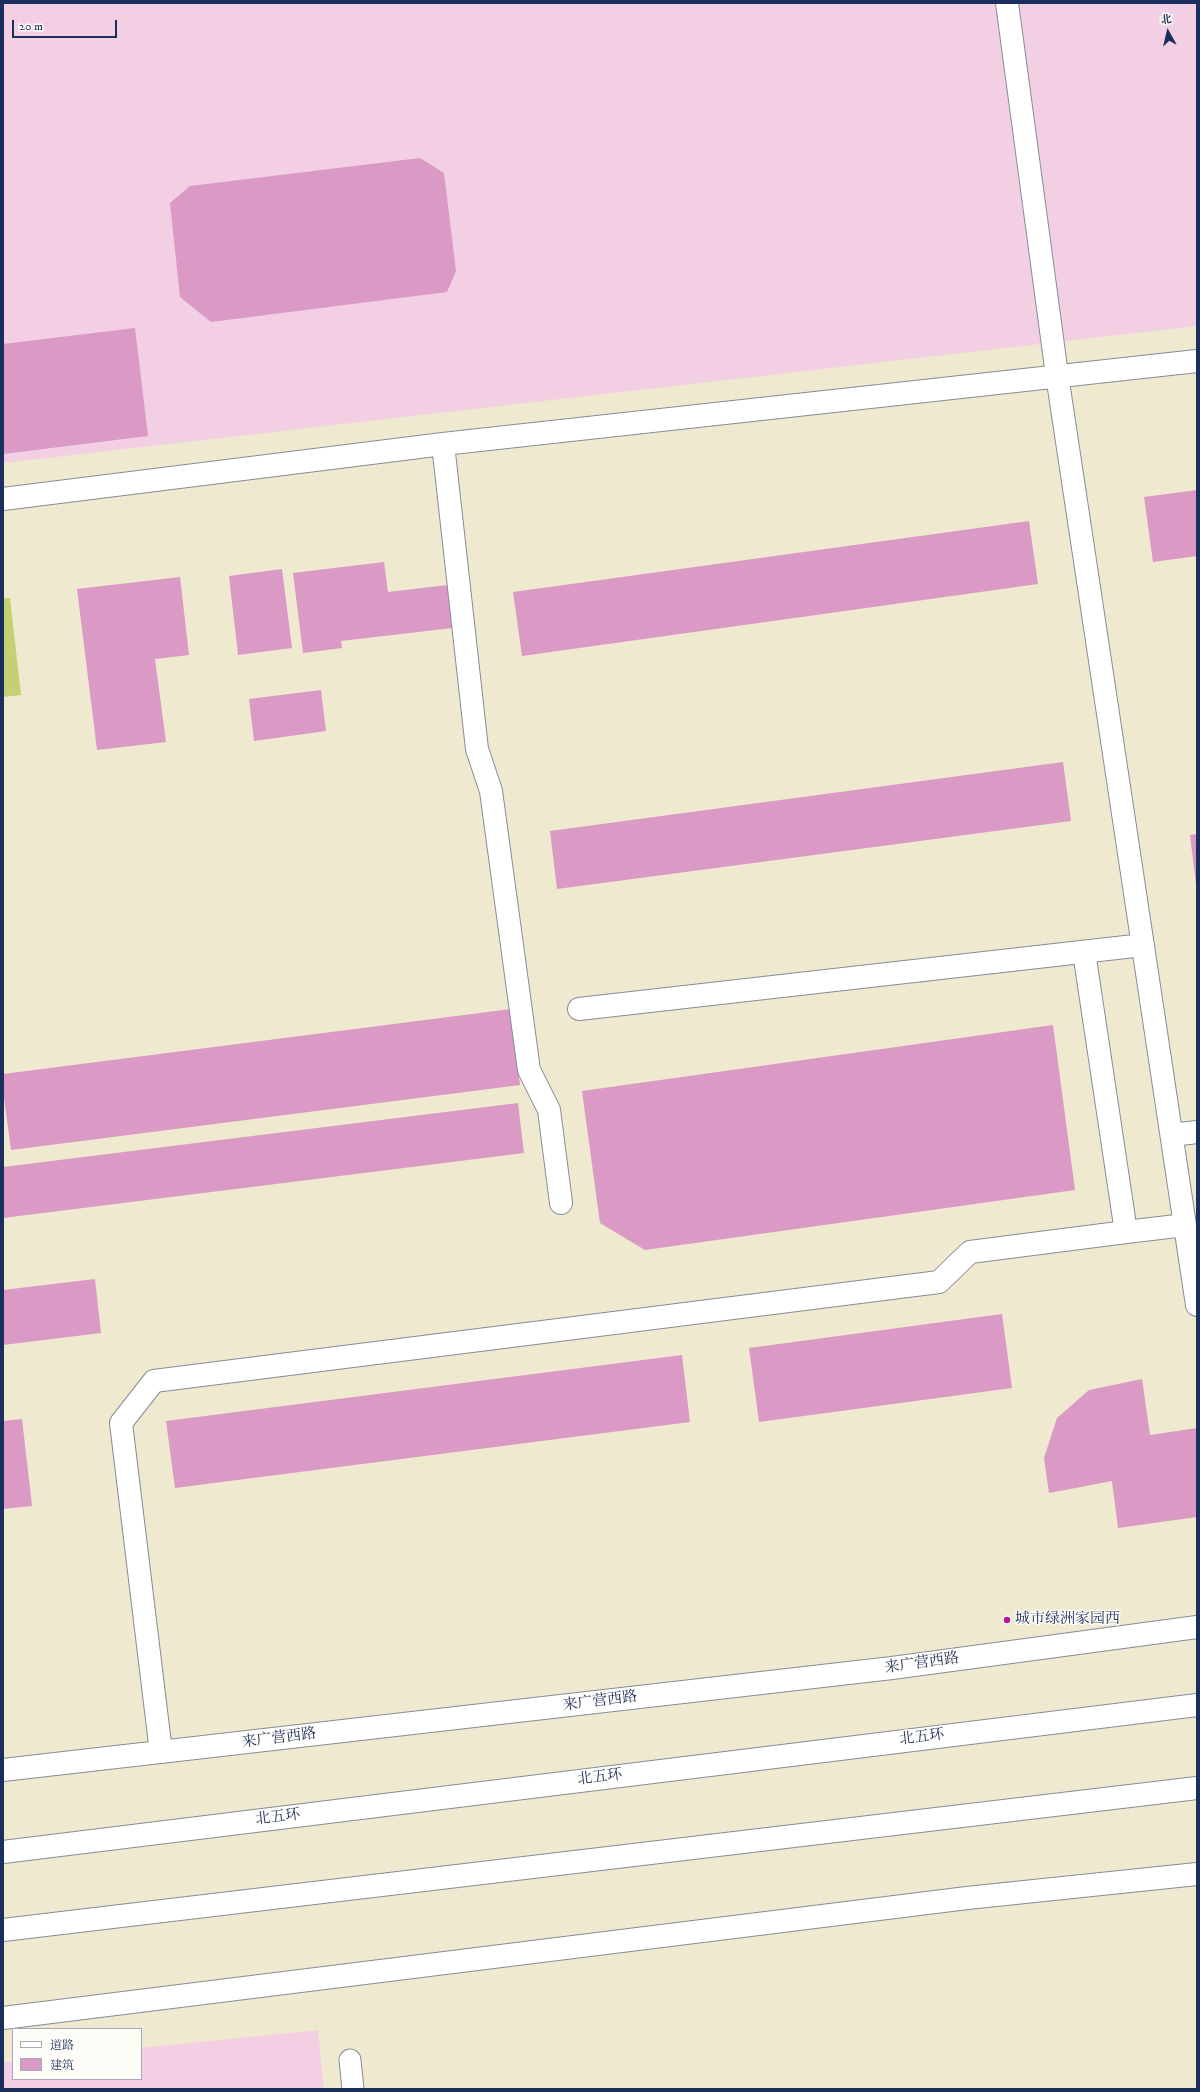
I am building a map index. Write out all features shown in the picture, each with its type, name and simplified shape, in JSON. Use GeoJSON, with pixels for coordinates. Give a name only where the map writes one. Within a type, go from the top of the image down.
{"type":"FeatureCollection","features":[{"type":"Feature","properties":{"kind":"main road"},"geometry":{"type":"LineString","coordinates":[[1007,3],[1057,375],[1197,1304]]}},
{"type":"Feature","properties":{"kind":"main road"},"geometry":{"type":"LineString","coordinates":[[3,499],[443,444],[1057,375],[1197,361]]}},
{"type":"Feature","properties":{"kind":"main road"},"geometry":{"type":"LineString","coordinates":[[443,444],[477,749],[491,790],[529,1070],[549,1110],[562,1203]]}},
{"type":"Feature","properties":{"kind":"main road"},"geometry":{"type":"LineString","coordinates":[[579,1009],[1143,945]]}},
{"type":"Feature","properties":{"kind":"main road"},"geometry":{"type":"LineString","coordinates":[[1084,952],[1126,1232]]}},
{"type":"Feature","properties":{"kind":"main road"},"geometry":{"type":"LineString","coordinates":[[1172,1135],[1197,1132]]}},
{"type":"Feature","properties":{"kind":"main road"},"geometry":{"type":"LineString","coordinates":[[161,1752],[121,1423],[154,1381],[939,1282],[970,1252],[1185,1225]]}},
{"type":"Feature","properties":{"kind":"main road","name":"来广营西路"},"geometry":{"type":"LineString","coordinates":[[3,1770],[892,1668],[1197,1627]]}},
{"type":"Feature","properties":{"kind":"main road","name":"北五环"},"geometry":{"type":"LineString","coordinates":[[3,1852],[1197,1705]]}},
{"type":"Feature","properties":{"kind":"main road"},"geometry":{"type":"LineString","coordinates":[[3,1930],[1197,1788]]}},
{"type":"Feature","properties":{"kind":"main road"},"geometry":{"type":"LineString","coordinates":[[3,2018],[967,1898],[1197,1874]]}},
{"type":"Feature","properties":{"kind":"lane"},"geometry":{"type":"LineString","coordinates":[[350,2060],[353,2089]]}},
{"type":"Feature","properties":{"kind":"shaded area"},"geometry":{"type":"Polygon","coordinates":[[[3,3],[1197,3],[1197,326],[3,463],[3,3]]]}},
{"type":"Feature","properties":{"kind":"shaded area"},"geometry":{"type":"Polygon","coordinates":[[[318,2030],[324,2089],[3,2089],[3,2063],[12,2062],[12,2080],[142,2080],[142,2048],[318,2030]]]}},
{"type":"Feature","properties":{"kind":"green space"},"geometry":{"type":"Polygon","coordinates":[[[3,598],[10,598],[21,695],[3,697],[3,598]]]}},
{"type":"Feature","properties":{"kind":"building"},"geometry":{"type":"Polygon","coordinates":[[[420,158],[444,173],[456,271],[447,292],[211,322],[180,297],[170,203],[190,186],[420,158]]]}},
{"type":"Feature","properties":{"kind":"building"},"geometry":{"type":"Polygon","coordinates":[[[135,328],[148,436],[3,454],[3,344],[135,328]]]}},
{"type":"Feature","properties":{"kind":"building"},"geometry":{"type":"Polygon","coordinates":[[[1197,490],[1197,556],[1153,562],[1144,497],[1197,490]]]}},
{"type":"Feature","properties":{"kind":"building"},"geometry":{"type":"Polygon","coordinates":[[[1029,521],[1038,584],[522,656],[513,592],[1029,521]]]}},
{"type":"Feature","properties":{"kind":"building"},"geometry":{"type":"Polygon","coordinates":[[[384,562],[388,592],[456,584],[461,627],[341,641],[342,648],[303,653],[293,573],[384,562]]]}},
{"type":"Feature","properties":{"kind":"building"},"geometry":{"type":"Polygon","coordinates":[[[282,569],[292,648],[238,655],[229,576],[282,569]]]}},
{"type":"Feature","properties":{"kind":"building"},"geometry":{"type":"Polygon","coordinates":[[[180,577],[189,655],[155,659],[166,742],[97,750],[77,589],[180,577]]]}},
{"type":"Feature","properties":{"kind":"building"},"geometry":{"type":"Polygon","coordinates":[[[321,690],[326,731],[254,741],[249,699],[321,690]]]}},
{"type":"Feature","properties":{"kind":"building"},"geometry":{"type":"Polygon","coordinates":[[[1063,762],[1071,821],[557,889],[550,831],[1063,762]]]}},
{"type":"Feature","properties":{"kind":"building"},"geometry":{"type":"Polygon","coordinates":[[[1197,834],[1197,884],[1196,884],[1190,835],[1197,834]]]}},
{"type":"Feature","properties":{"kind":"building"},"geometry":{"type":"Polygon","coordinates":[[[511,1009],[520,1085],[11,1150],[3,1090],[3,1074],[511,1009]]]}},
{"type":"Feature","properties":{"kind":"building"},"geometry":{"type":"Polygon","coordinates":[[[1053,1025],[1075,1190],[645,1250],[600,1223],[582,1091],[1053,1025]]]}},
{"type":"Feature","properties":{"kind":"building"},"geometry":{"type":"Polygon","coordinates":[[[518,1103],[524,1153],[3,1218],[3,1167],[518,1103]]]}},
{"type":"Feature","properties":{"kind":"building"},"geometry":{"type":"Polygon","coordinates":[[[95,1279],[101,1333],[3,1345],[3,1290],[95,1279]]]}},
{"type":"Feature","properties":{"kind":"building"},"geometry":{"type":"Polygon","coordinates":[[[1002,1314],[1012,1388],[759,1422],[749,1348],[1002,1314]]]}},
{"type":"Feature","properties":{"kind":"building"},"geometry":{"type":"Polygon","coordinates":[[[682,1355],[690,1422],[175,1488],[166,1421],[682,1355]]]}},
{"type":"Feature","properties":{"kind":"building"},"geometry":{"type":"Polygon","coordinates":[[[1142,1379],[1150,1435],[1197,1428],[1197,1517],[1118,1528],[1112,1481],[1049,1493],[1044,1458],[1057,1418],[1089,1390],[1142,1379]]]}},
{"type":"Feature","properties":{"kind":"building"},"geometry":{"type":"Polygon","coordinates":[[[22,1419],[32,1506],[3,1509],[3,1421],[22,1419]]]}},
{"type":"Feature","properties":{"kind":"place","name":"城市绿洲家园西"},"geometry":{"type":"Point","coordinates":[1007,1620]}}]}
